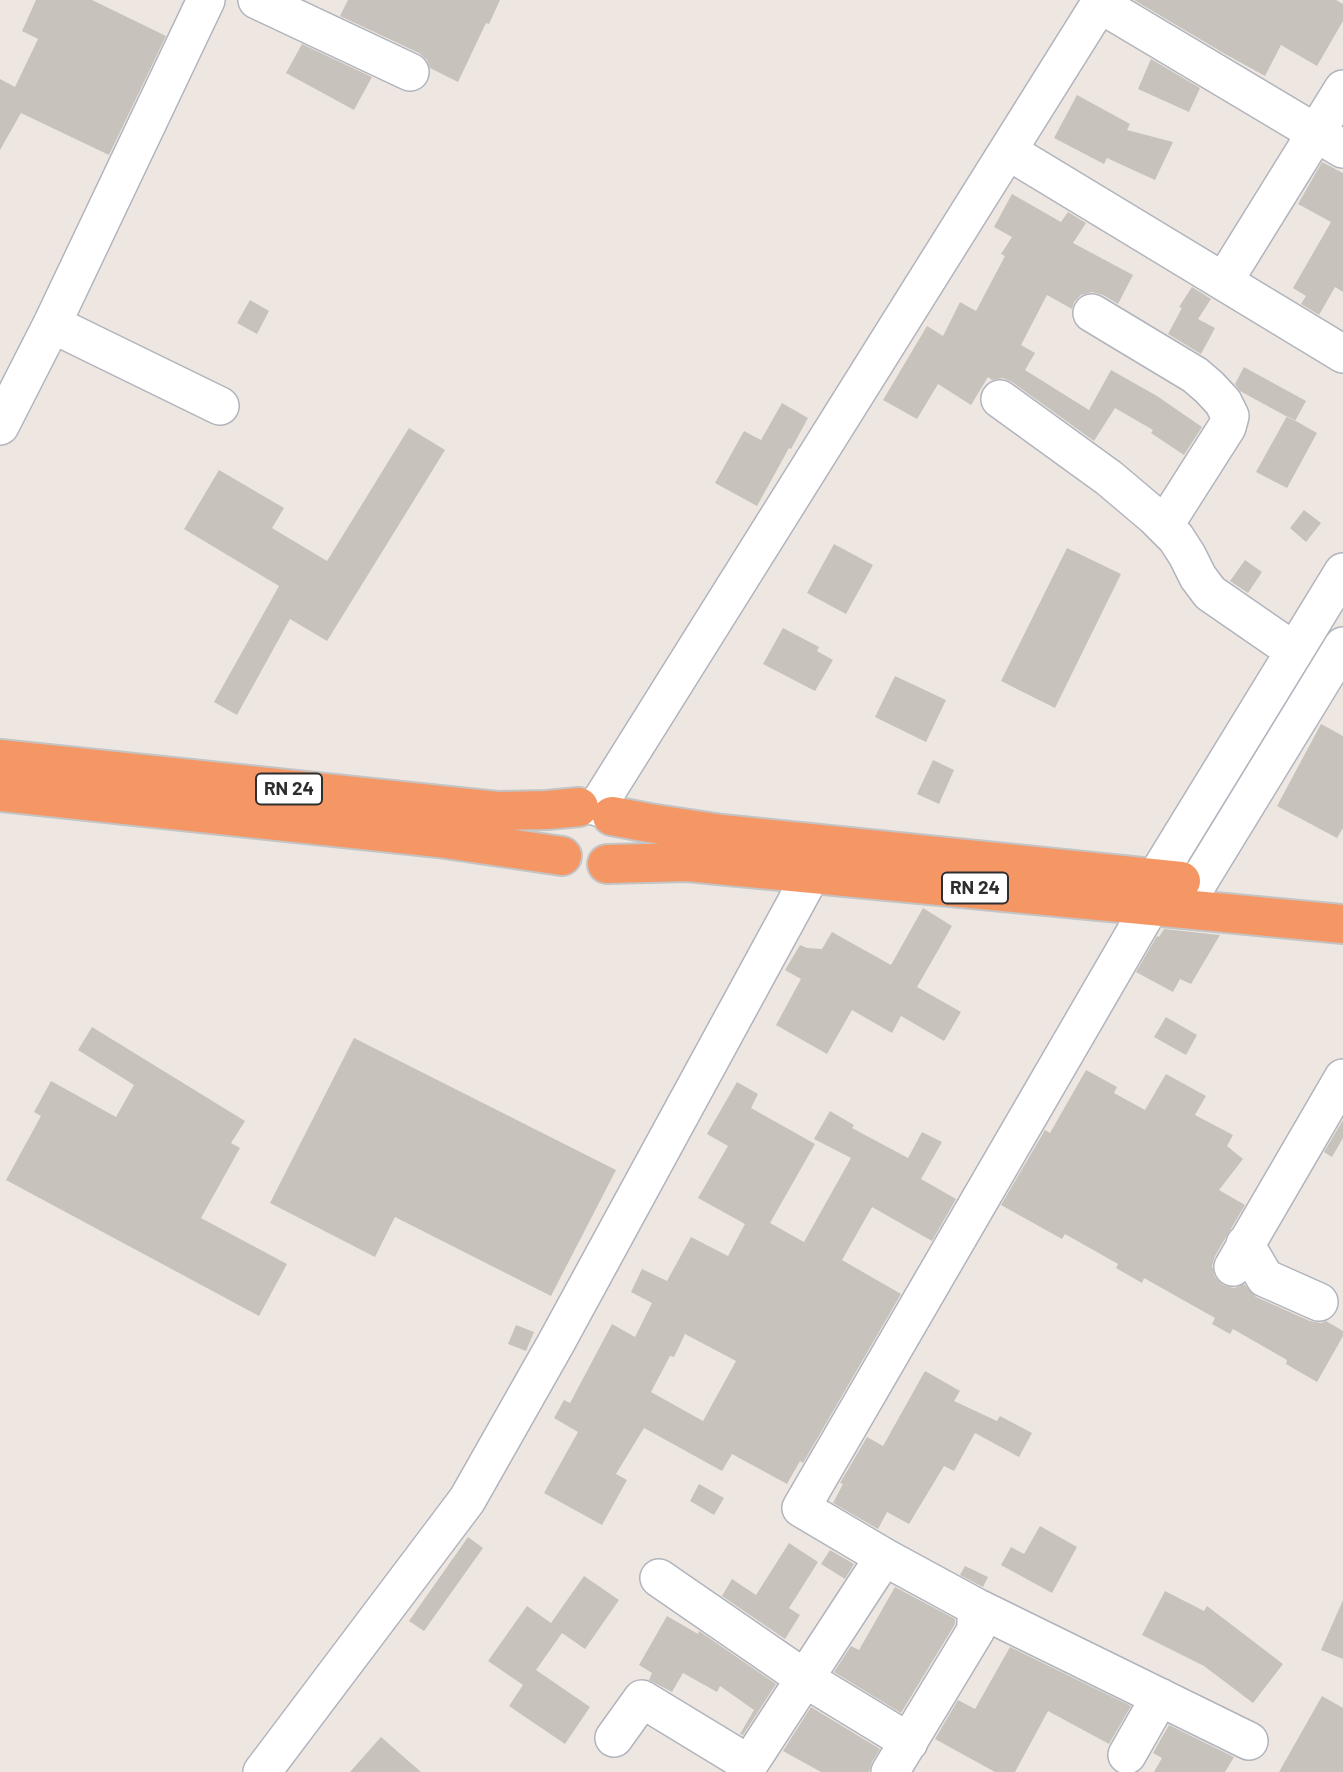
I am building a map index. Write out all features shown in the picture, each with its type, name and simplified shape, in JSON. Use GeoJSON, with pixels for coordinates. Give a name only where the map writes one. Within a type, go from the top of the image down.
{"type":"FeatureCollection","features":[{"type":"Feature","properties":{"kind":"highway","name":"RN 24"},"geometry":{"type":"LineString","coordinates":[[0,759],[497,811],[596,810],[649,823],[1154,892],[1343,924]]}},
{"type":"Feature","properties":{"kind":"highway","name":"RN 24"},"geometry":{"type":"LineString","coordinates":[[0,792],[439,838],[562,856]]}},
{"type":"Feature","properties":{"kind":"highway"},"geometry":{"type":"LineString","coordinates":[[596,810],[618,825],[619,846],[615,856],[607,864],[588,870],[578,868],[562,856],[557,846],[558,827],[570,811],[596,810]]}},
{"type":"Feature","properties":{"kind":"highway","name":"RN 24"},"geometry":{"type":"LineString","coordinates":[[607,864],[688,862],[811,873],[1154,892],[1198,883],[1343,898]]}},
{"type":"Feature","properties":{"kind":"street"},"geometry":{"type":"LineString","coordinates":[[0,426],[52,324],[206,0]]}},
{"type":"Feature","properties":{"kind":"street"},"geometry":{"type":"LineString","coordinates":[[257,0],[410,72]]}},
{"type":"Feature","properties":{"kind":"street"},"geometry":{"type":"LineString","coordinates":[[596,810],[1101,2],[1329,141]]}},
{"type":"Feature","properties":{"kind":"street"},"geometry":{"type":"LineString","coordinates":[[1224,281],[1329,141],[1343,89]]}},
{"type":"Feature","properties":{"kind":"street"},"geometry":{"type":"LineString","coordinates":[[1008,151],[1343,354]]}},
{"type":"Feature","properties":{"kind":"street"},"geometry":{"type":"LineString","coordinates":[[1092,313],[1195,376],[1223,402],[1230,416],[1227,427],[1164,526]]}},
{"type":"Feature","properties":{"kind":"street"},"geometry":{"type":"LineString","coordinates":[[52,324],[220,406]]}},
{"type":"Feature","properties":{"kind":"street"},"geometry":{"type":"LineString","coordinates":[[1000,399],[1109,478],[1176,538],[1198,578],[1210,593],[1294,651]]}},
{"type":"Feature","properties":{"kind":"street"},"geometry":{"type":"LineString","coordinates":[[1250,1741],[976,1607],[884,1558],[801,1508],[1154,892],[1343,572]]}},
{"type":"Feature","properties":{"kind":"street"},"geometry":{"type":"LineString","coordinates":[[1198,883],[1343,646]]}},
{"type":"Feature","properties":{"kind":"street"},"geometry":{"type":"LineString","coordinates":[[262,1772],[467,1500],[556,1343],[811,873]]}},
{"type":"Feature","properties":{"kind":"street"},"geometry":{"type":"LineString","coordinates":[[1319,1302],[1265,1278],[1239,1255],[1343,1078]]}},
{"type":"Feature","properties":{"kind":"street"},"geometry":{"type":"LineString","coordinates":[[614,1738],[642,1699],[748,1764],[884,1558]]}},
{"type":"Feature","properties":{"kind":"street"},"geometry":{"type":"LineString","coordinates":[[659,1578],[804,1678],[900,1757],[976,1630],[976,1607]]}},
{"type":"Feature","properties":{"kind":"street"},"geometry":{"type":"LineString","coordinates":[[1127,1755],[1160,1697]]}},
{"type":"Feature","properties":{"kind":"building"},"geometry":{"type":"Polygon","coordinates":[[[36,0],[92,0],[166,36],[109,155],[21,113],[0,150],[0,79],[15,87],[38,39],[22,31],[36,0]]]}},
{"type":"Feature","properties":{"kind":"building"},"geometry":{"type":"Polygon","coordinates":[[[348,0],[500,0],[458,82],[430,68],[427,60],[419,53],[340,16],[348,0]]]}},
{"type":"Feature","properties":{"kind":"building"},"geometry":{"type":"Polygon","coordinates":[[[1134,0],[1336,0],[1343,4],[1343,21],[1317,66],[1281,45],[1265,76],[1134,0]]]}},
{"type":"Feature","properties":{"kind":"building"},"geometry":{"type":"Polygon","coordinates":[[[302,44],[372,77],[354,110],[286,73],[302,44]]]}},
{"type":"Feature","properties":{"kind":"building"},"geometry":{"type":"Polygon","coordinates":[[[1151,59],[1200,88],[1189,112],[1138,89],[1151,59]]]}},
{"type":"Feature","properties":{"kind":"building"},"geometry":{"type":"Polygon","coordinates":[[[1077,95],[1130,124],[1127,130],[1173,142],[1155,180],[1107,158],[1104,164],[1054,138],[1077,95]]]}},
{"type":"Feature","properties":{"kind":"building"},"geometry":{"type":"Polygon","coordinates":[[[1322,162],[1343,173],[1343,292],[1335,287],[1319,315],[1301,304],[1306,296],[1293,288],[1331,222],[1298,204],[1322,162]]]}},
{"type":"Feature","properties":{"kind":"building"},"geometry":{"type":"Polygon","coordinates":[[[1012,194],[1061,222],[1068,212],[1086,223],[1073,243],[1133,275],[1118,304],[1092,292],[1081,295],[1074,302],[1072,309],[1047,295],[1021,345],[1035,353],[1025,370],[1089,410],[1111,370],[1157,396],[1202,427],[1184,455],[1151,433],[1153,430],[1115,408],[1094,441],[1003,378],[992,380],[988,377],[971,405],[938,384],[917,419],[883,400],[927,326],[943,336],[960,302],[976,311],[1005,256],[1001,254],[1012,237],[994,227],[1012,194]]]}},
{"type":"Feature","properties":{"kind":"building"},"geometry":{"type":"Polygon","coordinates":[[[1192,287],[1211,299],[1198,319],[1215,328],[1201,354],[1168,334],[1182,308],[1179,307],[1192,287]]]}},
{"type":"Feature","properties":{"kind":"building"},"geometry":{"type":"Polygon","coordinates":[[[250,300],[269,311],[257,334],[237,323],[250,300]]]}},
{"type":"Feature","properties":{"kind":"building"},"geometry":{"type":"Polygon","coordinates":[[[1244,367],[1306,401],[1295,421],[1240,391],[1235,384],[1244,367]]]}},
{"type":"Feature","properties":{"kind":"building"},"geometry":{"type":"Polygon","coordinates":[[[782,403],[808,418],[757,506],[715,483],[744,431],[761,440],[782,403]]]}},
{"type":"Feature","properties":{"kind":"building"},"geometry":{"type":"Polygon","coordinates":[[[1287,416],[1317,433],[1287,488],[1256,472],[1287,416]]]}},
{"type":"Feature","properties":{"kind":"building"},"geometry":{"type":"Polygon","coordinates":[[[409,428],[445,450],[327,641],[290,619],[237,715],[214,702],[279,586],[184,529],[219,470],[284,508],[272,528],[327,561],[409,428]]]}},
{"type":"Feature","properties":{"kind":"building"},"geometry":{"type":"Polygon","coordinates":[[[1304,510],[1321,523],[1306,542],[1290,528],[1304,510]]]}},
{"type":"Feature","properties":{"kind":"building"},"geometry":{"type":"Polygon","coordinates":[[[834,544],[873,565],[846,614],[807,593],[834,544]]]}},
{"type":"Feature","properties":{"kind":"building"},"geometry":{"type":"Polygon","coordinates":[[[1067,548],[1121,574],[1055,708],[1001,681],[1067,548]]]}},
{"type":"Feature","properties":{"kind":"building"},"geometry":{"type":"Polygon","coordinates":[[[1245,560],[1262,572],[1248,593],[1230,581],[1245,560]]]}},
{"type":"Feature","properties":{"kind":"building"},"geometry":{"type":"Polygon","coordinates":[[[783,628],[819,647],[817,651],[833,660],[815,691],[763,664],[783,628]]]}},
{"type":"Feature","properties":{"kind":"building"},"geometry":{"type":"Polygon","coordinates":[[[895,676],[946,700],[926,742],[875,717],[895,676]]]}},
{"type":"Feature","properties":{"kind":"building"},"geometry":{"type":"Polygon","coordinates":[[[1321,724],[1343,736],[1343,828],[1337,838],[1277,806],[1321,724]]]}},
{"type":"Feature","properties":{"kind":"building"},"geometry":{"type":"Polygon","coordinates":[[[933,760],[954,770],[939,804],[917,794],[933,760]]]}},
{"type":"Feature","properties":{"kind":"building"},"geometry":{"type":"Polygon","coordinates":[[[923,908],[952,926],[917,987],[961,1012],[944,1041],[901,1016],[892,1033],[852,1010],[827,1054],[776,1025],[801,979],[785,970],[800,945],[822,949],[832,932],[891,965],[923,908]]]}},
{"type":"Feature","properties":{"kind":"building"},"geometry":{"type":"Polygon","coordinates":[[[1164,929],[1220,935],[1191,984],[1180,979],[1173,992],[1136,972],[1164,929]]]}},
{"type":"Feature","properties":{"kind":"building"},"geometry":{"type":"Polygon","coordinates":[[[1166,1017],[1197,1035],[1186,1055],[1154,1037],[1166,1017]]]}},
{"type":"Feature","properties":{"kind":"building"},"geometry":{"type":"Polygon","coordinates":[[[92,1027],[245,1121],[231,1143],[240,1148],[201,1218],[287,1264],[259,1316],[6,1180],[41,1116],[34,1112],[51,1081],[116,1117],[134,1085],[78,1050],[92,1027]]]}},
{"type":"Feature","properties":{"kind":"building"},"geometry":{"type":"Polygon","coordinates":[[[354,1038],[616,1170],[551,1296],[395,1217],[375,1257],[270,1203],[354,1038]]]}},
{"type":"Feature","properties":{"kind":"building"},"geometry":{"type":"Polygon","coordinates":[[[1086,1070],[1117,1087],[1114,1093],[1145,1110],[1166,1074],[1206,1096],[1195,1115],[1233,1135],[1227,1146],[1243,1159],[1219,1190],[1245,1205],[1215,1256],[1212,1266],[1215,1277],[1223,1285],[1234,1288],[1244,1284],[1256,1297],[1310,1321],[1326,1321],[1343,1331],[1343,1336],[1317,1382],[1286,1364],[1287,1360],[1233,1329],[1230,1334],[1212,1324],[1215,1318],[1144,1278],[1142,1283],[1116,1268],[1118,1264],[1065,1234],[1062,1239],[1001,1205],[1045,1130],[1050,1133],[1086,1070]]]}},
{"type":"Feature","properties":{"kind":"building"},"geometry":{"type":"Polygon","coordinates":[[[737,1082],[758,1094],[751,1108],[815,1144],[770,1223],[804,1242],[851,1158],[814,1139],[830,1111],[854,1125],[852,1128],[908,1158],[922,1132],[942,1142],[921,1179],[956,1199],[932,1241],[872,1207],[842,1260],[901,1294],[803,1463],[800,1461],[787,1484],[732,1454],[722,1471],[644,1428],[616,1474],[627,1480],[602,1525],[544,1493],[578,1432],[554,1418],[564,1400],[570,1403],[612,1324],[635,1337],[652,1303],[631,1292],[642,1269],[667,1281],[691,1237],[728,1256],[745,1224],[698,1198],[728,1146],[707,1134],[737,1082]],[[685,1334],[674,1357],[670,1356],[651,1392],[703,1421],[736,1361],[685,1334]]]}},
{"type":"Feature","properties":{"kind":"building"},"geometry":{"type":"Polygon","coordinates":[[[1343,1120],[1343,1138],[1332,1157],[1324,1152],[1343,1120]]]}},
{"type":"Feature","properties":{"kind":"building"},"geometry":{"type":"Polygon","coordinates":[[[516,1325],[534,1332],[526,1351],[508,1344],[516,1325]]]}},
{"type":"Feature","properties":{"kind":"building"},"geometry":{"type":"Polygon","coordinates":[[[925,1371],[960,1391],[954,1401],[997,1421],[1000,1416],[1032,1433],[1019,1457],[975,1433],[954,1471],[944,1466],[909,1524],[887,1512],[878,1529],[833,1503],[843,1484],[840,1483],[867,1437],[883,1446],[925,1371]]]}},
{"type":"Feature","properties":{"kind":"building"},"geometry":{"type":"Polygon","coordinates":[[[699,1484],[724,1498],[714,1515],[690,1501],[699,1484]]]}},
{"type":"Feature","properties":{"kind":"building"},"geometry":{"type":"Polygon","coordinates":[[[1040,1526],[1077,1547],[1052,1593],[1001,1565],[1011,1547],[1024,1554],[1040,1526]]]}},
{"type":"Feature","properties":{"kind":"building"},"geometry":{"type":"Polygon","coordinates":[[[468,1537],[483,1548],[424,1631],[409,1621],[468,1537]]]}},
{"type":"Feature","properties":{"kind":"building"},"geometry":{"type":"Polygon","coordinates":[[[789,1543],[818,1562],[789,1608],[800,1615],[785,1639],[722,1596],[732,1579],[756,1595],[789,1543]]]}},
{"type":"Feature","properties":{"kind":"building"},"geometry":{"type":"Polygon","coordinates":[[[830,1550],[854,1564],[845,1579],[821,1564],[830,1550]]]}},
{"type":"Feature","properties":{"kind":"building"},"geometry":{"type":"Polygon","coordinates":[[[965,1566],[988,1577],[983,1587],[960,1575],[965,1566]]]}},
{"type":"Feature","properties":{"kind":"building"},"geometry":{"type":"Polygon","coordinates":[[[584,1576],[619,1600],[585,1649],[562,1633],[536,1670],[590,1707],[565,1744],[509,1706],[523,1685],[488,1661],[527,1606],[551,1623],[584,1576]]]}},
{"type":"Feature","properties":{"kind":"building"},"geometry":{"type":"Polygon","coordinates":[[[895,1587],[955,1619],[955,1624],[901,1713],[834,1672],[851,1646],[859,1650],[895,1587]]]}},
{"type":"Feature","properties":{"kind":"building"},"geometry":{"type":"Polygon","coordinates":[[[1165,1591],[1204,1611],[1207,1606],[1283,1664],[1253,1703],[1204,1666],[1142,1635],[1165,1591]]]}},
{"type":"Feature","properties":{"kind":"building"},"geometry":{"type":"Polygon","coordinates":[[[1343,1600],[1343,1659],[1321,1650],[1343,1600]]]}},
{"type":"Feature","properties":{"kind":"building"},"geometry":{"type":"Polygon","coordinates":[[[667,1616],[698,1634],[699,1631],[776,1684],[743,1735],[740,1734],[754,1710],[720,1686],[717,1692],[683,1673],[672,1692],[649,1680],[652,1673],[639,1665],[667,1616]]]}},
{"type":"Feature","properties":{"kind":"building"},"geometry":{"type":"Polygon","coordinates":[[[1010,1647],[1131,1706],[1109,1744],[1048,1711],[1015,1772],[995,1772],[935,1739],[958,1700],[975,1709],[1010,1647]]]}},
{"type":"Feature","properties":{"kind":"building"},"geometry":{"type":"Polygon","coordinates":[[[1322,1696],[1343,1708],[1343,1772],[1279,1772],[1322,1696]]]}},
{"type":"Feature","properties":{"kind":"building"},"geometry":{"type":"Polygon","coordinates":[[[811,1707],[880,1749],[869,1772],[821,1772],[783,1751],[811,1707]]]}},
{"type":"Feature","properties":{"kind":"building"},"geometry":{"type":"Polygon","coordinates":[[[1169,1725],[1234,1757],[1225,1772],[1154,1772],[1162,1758],[1153,1753],[1169,1725]]]}},
{"type":"Feature","properties":{"kind":"building"},"geometry":{"type":"Polygon","coordinates":[[[381,1737],[421,1772],[350,1772],[381,1737]]]}}]}
